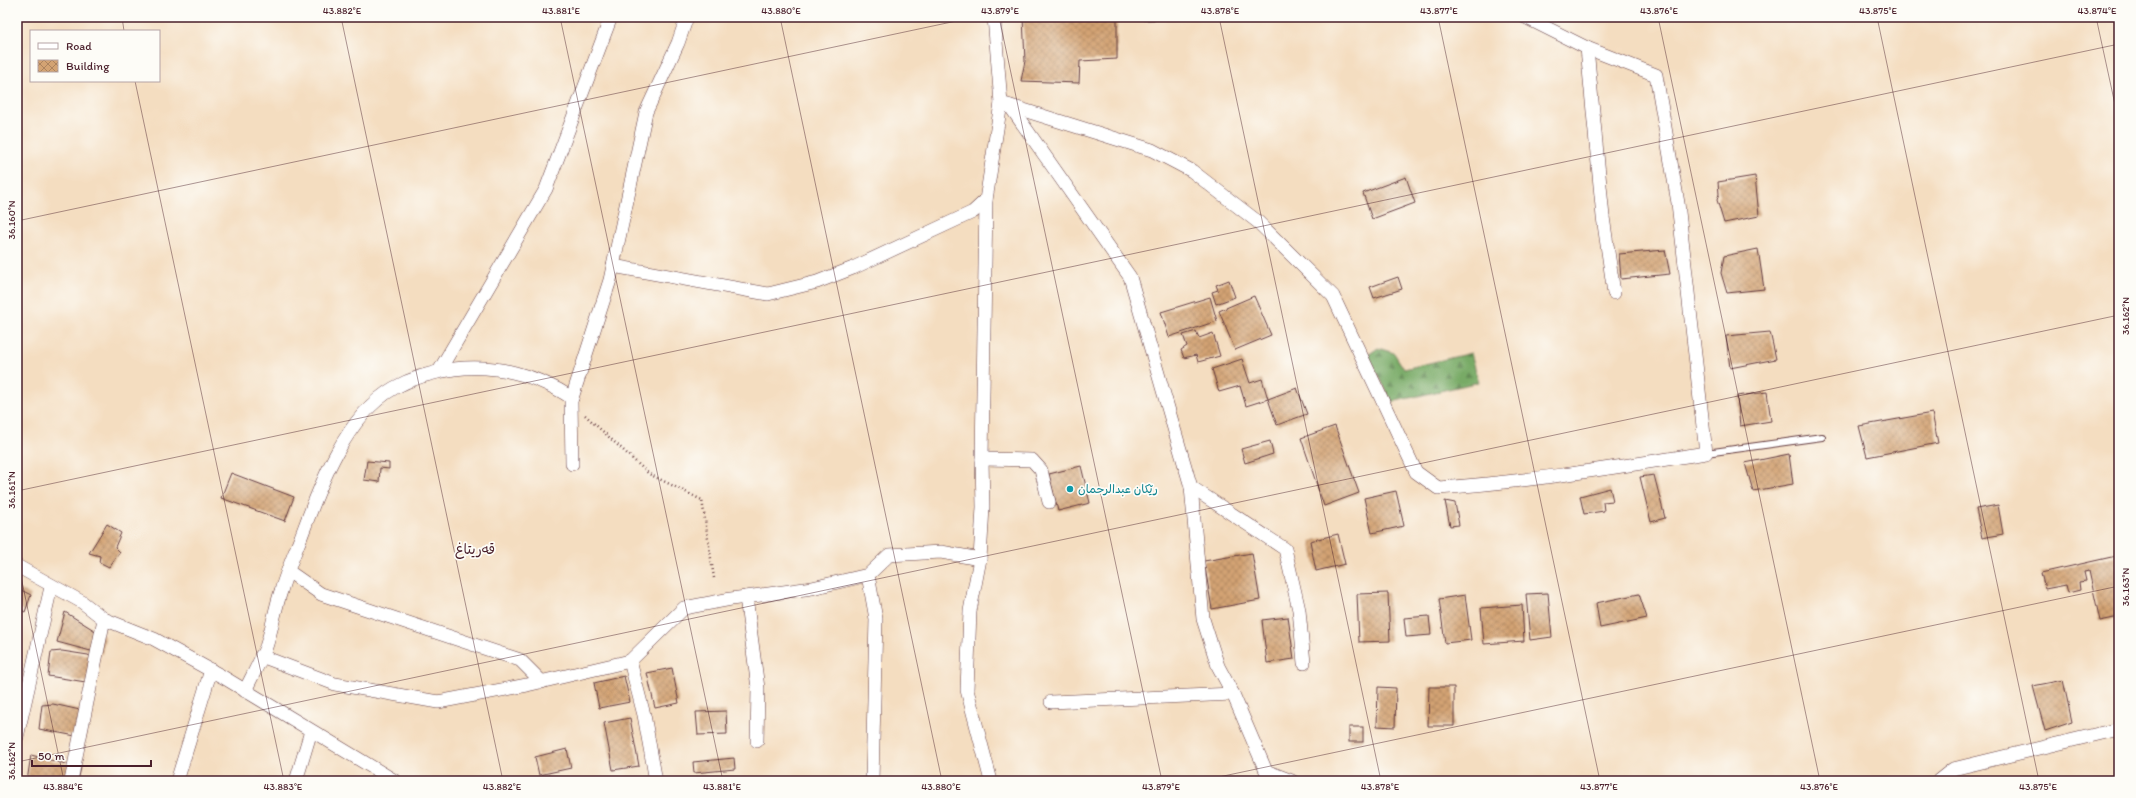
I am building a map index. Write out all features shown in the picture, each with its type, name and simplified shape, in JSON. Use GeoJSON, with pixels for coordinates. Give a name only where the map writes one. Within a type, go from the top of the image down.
{"type":"FeatureCollection","features":[{"type":"Feature","properties":{"kind":"street"},"geometry":{"type":"LineString","coordinates":[[439,371],[546,189],[611,17]]}},
{"type":"Feature","properties":{"kind":"street"},"geometry":{"type":"LineString","coordinates":[[572,464],[571,400],[613,266],[646,112],[678,43],[687,17]]}},
{"type":"Feature","properties":{"kind":"street"},"geometry":{"type":"LineString","coordinates":[[991,781],[967,690],[970,611],[980,559],[986,200],[1006,105],[994,17]]}},
{"type":"Feature","properties":{"kind":"street"},"geometry":{"type":"LineString","coordinates":[[1006,105],[1152,150],[1192,170],[1258,222],[1333,296],[1416,472],[1438,488],[1486,484],[1594,471],[1706,453],[1678,203],[1656,75],[1587,48],[1525,17]]}},
{"type":"Feature","properties":{"kind":"street"},"geometry":{"type":"LineString","coordinates":[[1587,48],[1603,217],[1614,293]]}},
{"type":"Feature","properties":{"kind":"street"},"geometry":{"type":"LineString","coordinates":[[1006,105],[1130,277],[1192,487],[1203,619],[1218,666],[1233,694],[1266,776],[1292,781]]}},
{"type":"Feature","properties":{"kind":"street"},"geometry":{"type":"LineString","coordinates":[[613,266],[768,294],[817,282],[853,268],[973,212],[986,200]]}},
{"type":"Feature","properties":{"kind":"street"},"geometry":{"type":"LineString","coordinates":[[245,691],[261,656],[288,571],[324,477],[338,450],[356,424],[372,406],[393,388],[417,378],[439,371],[469,367],[506,370],[543,381],[571,400]]}},
{"type":"Feature","properties":{"kind":"street"},"geometry":{"type":"LineString","coordinates":[[982,459],[1032,460],[1041,470],[1049,502]]}},
{"type":"Feature","properties":{"kind":"street"},"geometry":{"type":"LineString","coordinates":[[1192,487],[1285,548],[1300,610],[1304,663]]}},
{"type":"Feature","properties":{"kind":"street"},"geometry":{"type":"LineString","coordinates":[[261,656],[334,684],[438,702],[542,682],[630,661],[684,608],[746,597],[812,588],[868,575],[889,555],[941,552],[980,559]]}},
{"type":"Feature","properties":{"kind":"street"},"geometry":{"type":"LineString","coordinates":[[17,566],[52,587],[82,602],[104,619],[154,639],[211,670],[396,781]]}},
{"type":"Feature","properties":{"kind":"street"},"geometry":{"type":"LineString","coordinates":[[288,571],[320,594],[520,660],[542,682]]}},
{"type":"Feature","properties":{"kind":"street"},"geometry":{"type":"LineString","coordinates":[[868,575],[876,619],[872,781]]}},
{"type":"Feature","properties":{"kind":"street"},"geometry":{"type":"LineString","coordinates":[[17,736],[52,587]]}},
{"type":"Feature","properties":{"kind":"street"},"geometry":{"type":"LineString","coordinates":[[746,597],[758,688],[757,741]]}},
{"type":"Feature","properties":{"kind":"street"},"geometry":{"type":"LineString","coordinates":[[71,781],[104,619]]}},
{"type":"Feature","properties":{"kind":"street"},"geometry":{"type":"LineString","coordinates":[[630,661],[644,715],[656,781]]}},
{"type":"Feature","properties":{"kind":"street"},"geometry":{"type":"LineString","coordinates":[[177,781],[211,670]]}},
{"type":"Feature","properties":{"kind":"street"},"geometry":{"type":"LineString","coordinates":[[1051,702],[1233,694]]}},
{"type":"Feature","properties":{"kind":"street"},"geometry":{"type":"LineString","coordinates":[[1938,781],[1953,769],[2119,729]]}},
{"type":"Feature","properties":{"kind":"street"},"geometry":{"type":"LineString","coordinates":[[296,781],[311,731]]}},
{"type":"Feature","properties":{"kind":"lane"},"geometry":{"type":"LineString","coordinates":[[1706,453],[1822,437]]}},
{"type":"Feature","properties":{"kind":"path"},"geometry":{"type":"LineString","coordinates":[[571,400],[649,474],[702,500],[714,578]]}},
{"type":"Feature","properties":{"kind":"green space"},"geometry":{"type":"Polygon","coordinates":[[[1378,348],[1394,353],[1404,369],[1471,353],[1479,382],[1392,402],[1368,355],[1378,348]]]}},
{"type":"Feature","properties":{"kind":"building"},"geometry":{"type":"Polygon","coordinates":[[[1023,17],[1117,17],[1117,59],[1080,61],[1079,83],[1021,81],[1025,61],[1023,17]]]}},
{"type":"Feature","properties":{"kind":"building"},"geometry":{"type":"Polygon","coordinates":[[[1143,17],[1179,17],[1179,19],[1143,20],[1143,17]]]}},
{"type":"Feature","properties":{"kind":"building"},"geometry":{"type":"Polygon","coordinates":[[[1755,176],[1759,216],[1724,223],[1717,200],[1719,194],[1718,182],[1755,176]]]}},
{"type":"Feature","properties":{"kind":"building"},"geometry":{"type":"Polygon","coordinates":[[[1406,177],[1415,203],[1372,219],[1363,193],[1406,177]]]}},
{"type":"Feature","properties":{"kind":"building"},"geometry":{"type":"Polygon","coordinates":[[[1758,249],[1764,289],[1727,293],[1721,273],[1724,256],[1758,249]]]}},
{"type":"Feature","properties":{"kind":"building"},"geometry":{"type":"Polygon","coordinates":[[[1665,250],[1670,274],[1621,279],[1619,254],[1665,250]]]}},
{"type":"Feature","properties":{"kind":"building"},"geometry":{"type":"Polygon","coordinates":[[[1398,277],[1402,289],[1374,298],[1370,287],[1398,277]]]}},
{"type":"Feature","properties":{"kind":"building"},"geometry":{"type":"Polygon","coordinates":[[[1229,280],[1235,297],[1216,304],[1212,292],[1218,290],[1216,285],[1229,280]]]}},
{"type":"Feature","properties":{"kind":"building"},"geometry":{"type":"Polygon","coordinates":[[[1254,296],[1271,335],[1235,350],[1219,311],[1254,296]]]}},
{"type":"Feature","properties":{"kind":"building"},"geometry":{"type":"Polygon","coordinates":[[[1210,297],[1217,321],[1169,337],[1161,312],[1210,297]]]}},
{"type":"Feature","properties":{"kind":"building"},"geometry":{"type":"Polygon","coordinates":[[[1196,331],[1199,338],[1213,333],[1220,356],[1198,362],[1196,355],[1184,358],[1181,350],[1187,346],[1183,335],[1196,331]]]}},
{"type":"Feature","properties":{"kind":"building"},"geometry":{"type":"Polygon","coordinates":[[[1770,332],[1776,359],[1730,368],[1726,336],[1770,332]]]}},
{"type":"Feature","properties":{"kind":"building"},"geometry":{"type":"Polygon","coordinates":[[[1242,359],[1250,383],[1262,379],[1268,399],[1246,406],[1240,386],[1219,392],[1212,369],[1242,359]]]}},
{"type":"Feature","properties":{"kind":"building"},"geometry":{"type":"Polygon","coordinates":[[[1297,388],[1307,414],[1277,425],[1268,399],[1297,388]]]}},
{"type":"Feature","properties":{"kind":"building"},"geometry":{"type":"Polygon","coordinates":[[[1767,392],[1771,421],[1740,426],[1737,396],[1767,392]]]}},
{"type":"Feature","properties":{"kind":"building"},"geometry":{"type":"Polygon","coordinates":[[[1932,413],[1938,443],[1867,457],[1859,426],[1932,413]]]}},
{"type":"Feature","properties":{"kind":"building"},"geometry":{"type":"Polygon","coordinates":[[[1335,426],[1359,493],[1324,506],[1301,438],[1335,426]]]}},
{"type":"Feature","properties":{"kind":"building"},"geometry":{"type":"Polygon","coordinates":[[[1270,441],[1273,454],[1245,463],[1241,449],[1270,441]]]}},
{"type":"Feature","properties":{"kind":"building"},"geometry":{"type":"Polygon","coordinates":[[[1789,454],[1793,484],[1753,491],[1745,463],[1789,454]]]}},
{"type":"Feature","properties":{"kind":"building"},"geometry":{"type":"Polygon","coordinates":[[[367,461],[389,463],[389,469],[380,468],[379,482],[364,480],[367,461]]]}},
{"type":"Feature","properties":{"kind":"building","name":"رێكان عبدالرحمان"},"geometry":{"type":"Polygon","coordinates":[[[1081,466],[1090,503],[1058,511],[1049,474],[1081,466]]]}},
{"type":"Feature","properties":{"kind":"building"},"geometry":{"type":"Polygon","coordinates":[[[231,473],[294,497],[285,521],[221,498],[231,473]]]}},
{"type":"Feature","properties":{"kind":"building"},"geometry":{"type":"Polygon","coordinates":[[[1654,475],[1665,518],[1651,522],[1640,477],[1654,475]]]}},
{"type":"Feature","properties":{"kind":"building"},"geometry":{"type":"Polygon","coordinates":[[[1610,488],[1613,501],[1603,502],[1604,511],[1584,514],[1580,496],[1610,488]]]}},
{"type":"Feature","properties":{"kind":"building"},"geometry":{"type":"Polygon","coordinates":[[[1396,491],[1404,526],[1372,533],[1364,498],[1396,491]]]}},
{"type":"Feature","properties":{"kind":"building"},"geometry":{"type":"Polygon","coordinates":[[[1445,501],[1455,503],[1459,525],[1450,526],[1445,501]]]}},
{"type":"Feature","properties":{"kind":"building"},"geometry":{"type":"Polygon","coordinates":[[[1998,505],[2003,534],[1982,538],[1976,509],[1998,505]]]}},
{"type":"Feature","properties":{"kind":"building"},"geometry":{"type":"Polygon","coordinates":[[[107,524],[121,533],[115,547],[120,552],[109,567],[99,562],[100,556],[89,553],[107,524]]]}},
{"type":"Feature","properties":{"kind":"building"},"geometry":{"type":"Polygon","coordinates":[[[1338,534],[1345,564],[1316,571],[1310,541],[1338,534]]]}},
{"type":"Feature","properties":{"kind":"building"},"geometry":{"type":"Polygon","coordinates":[[[1252,553],[1260,600],[1212,609],[1204,561],[1252,553]]]}},
{"type":"Feature","properties":{"kind":"building"},"geometry":{"type":"Polygon","coordinates":[[[2116,556],[2119,568],[2119,617],[2100,621],[2089,571],[2084,572],[2086,581],[2079,582],[2080,590],[2068,593],[2066,585],[2045,589],[2041,573],[2116,556]]]}},
{"type":"Feature","properties":{"kind":"building"},"geometry":{"type":"Polygon","coordinates":[[[17,588],[31,595],[25,612],[17,608],[17,588]]]}},
{"type":"Feature","properties":{"kind":"building"},"geometry":{"type":"Polygon","coordinates":[[[1388,593],[1390,641],[1359,642],[1357,594],[1388,593]]]}},
{"type":"Feature","properties":{"kind":"building"},"geometry":{"type":"Polygon","coordinates":[[[1548,593],[1552,637],[1530,640],[1526,594],[1548,593]]]}},
{"type":"Feature","properties":{"kind":"building"},"geometry":{"type":"Polygon","coordinates":[[[1639,594],[1647,618],[1600,628],[1596,603],[1639,594]]]}},
{"type":"Feature","properties":{"kind":"building"},"geometry":{"type":"Polygon","coordinates":[[[1465,595],[1471,640],[1445,643],[1439,599],[1465,595]]]}},
{"type":"Feature","properties":{"kind":"building"},"geometry":{"type":"Polygon","coordinates":[[[1522,605],[1524,641],[1484,644],[1481,608],[1522,605]]]}},
{"type":"Feature","properties":{"kind":"building"},"geometry":{"type":"Polygon","coordinates":[[[65,612],[105,637],[102,654],[57,642],[65,612]]]}},
{"type":"Feature","properties":{"kind":"building"},"geometry":{"type":"Polygon","coordinates":[[[1429,616],[1431,635],[1406,637],[1404,618],[1429,616]]]}},
{"type":"Feature","properties":{"kind":"building"},"geometry":{"type":"Polygon","coordinates":[[[1288,617],[1294,659],[1267,663],[1262,620],[1288,617]]]}},
{"type":"Feature","properties":{"kind":"building"},"geometry":{"type":"Polygon","coordinates":[[[62,651],[88,655],[97,661],[92,683],[48,676],[51,652],[62,651]]]}},
{"type":"Feature","properties":{"kind":"building"},"geometry":{"type":"Polygon","coordinates":[[[672,668],[679,703],[655,708],[647,673],[672,668]]]}},
{"type":"Feature","properties":{"kind":"building"},"geometry":{"type":"Polygon","coordinates":[[[624,676],[630,702],[599,708],[594,683],[624,676]]]}},
{"type":"Feature","properties":{"kind":"building"},"geometry":{"type":"Polygon","coordinates":[[[2063,680],[2072,722],[2045,731],[2033,686],[2063,680]]]}},
{"type":"Feature","properties":{"kind":"building"},"geometry":{"type":"Polygon","coordinates":[[[1378,687],[1396,688],[1395,727],[1377,726],[1378,687]]]}},
{"type":"Feature","properties":{"kind":"building"},"geometry":{"type":"Polygon","coordinates":[[[1429,687],[1454,687],[1454,726],[1428,726],[1429,687]]]}},
{"type":"Feature","properties":{"kind":"building"},"geometry":{"type":"Polygon","coordinates":[[[53,704],[80,710],[86,738],[39,729],[42,705],[53,704]]]}},
{"type":"Feature","properties":{"kind":"building"},"geometry":{"type":"Polygon","coordinates":[[[726,711],[727,734],[698,735],[696,712],[726,711]]]}},
{"type":"Feature","properties":{"kind":"building"},"geometry":{"type":"Polygon","coordinates":[[[630,718],[639,766],[613,770],[604,723],[630,718]]]}},
{"type":"Feature","properties":{"kind":"building"},"geometry":{"type":"Polygon","coordinates":[[[1349,727],[1363,727],[1363,742],[1349,742],[1349,727]]]}},
{"type":"Feature","properties":{"kind":"building"},"geometry":{"type":"Polygon","coordinates":[[[567,749],[571,768],[539,775],[535,757],[567,749]]]}},
{"type":"Feature","properties":{"kind":"building"},"geometry":{"type":"Polygon","coordinates":[[[31,755],[81,768],[78,781],[27,781],[31,755]]]}},
{"type":"Feature","properties":{"kind":"building"},"geometry":{"type":"Polygon","coordinates":[[[734,758],[735,769],[694,773],[693,762],[734,758]]]}},
{"type":"Feature","properties":{"kind":"building"},"geometry":{"type":"Polygon","coordinates":[[[456,777],[476,780],[476,781],[455,781],[456,777]]]}},
{"type":"Feature","properties":{"kind":"place","name":"رێكان عبدالرحمان"},"geometry":{"type":"Point","coordinates":[1070,489]}},
{"type":"Feature","properties":{"kind":"district","name":"قەریتاغ"},"geometry":{"type":"Point","coordinates":[475,549]}}]}
